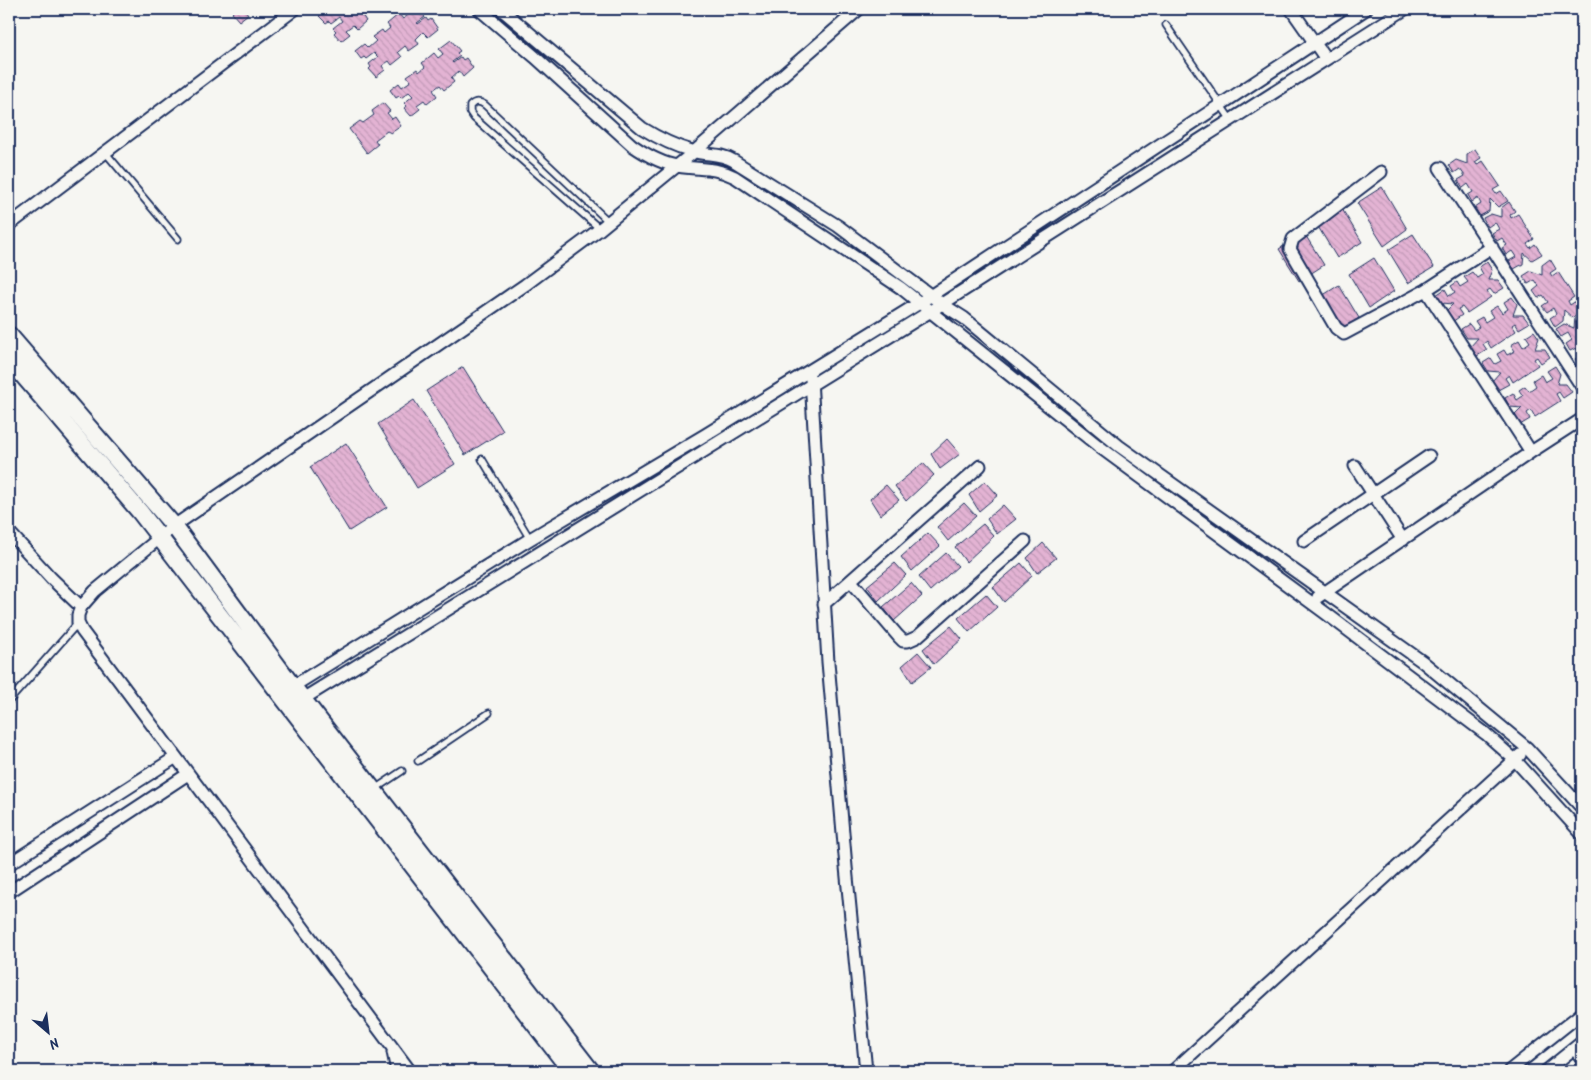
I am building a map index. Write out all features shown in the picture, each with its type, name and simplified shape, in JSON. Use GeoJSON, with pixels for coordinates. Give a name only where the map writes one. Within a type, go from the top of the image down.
{"type":"FeatureCollection","features":[{"type":"Feature","properties":{"kind":"main road"},"geometry":{"type":"LineString","coordinates":[[9,334],[174,526],[291,697],[571,1071]]}},
{"type":"Feature","properties":{"kind":"main road"},"geometry":{"type":"LineString","coordinates":[[9,359],[140,512],[159,538],[291,697],[374,790],[591,1071]]}},
{"type":"Feature","properties":{"kind":"street"},"geometry":{"type":"LineString","coordinates":[[9,225],[295,9]]}},
{"type":"Feature","properties":{"kind":"street"},"geometry":{"type":"LineString","coordinates":[[479,9],[632,145],[648,155],[677,166],[709,168],[726,172],[925,299],[942,304],[964,318],[1119,446],[1423,662],[1527,748],[1582,808]]}},
{"type":"Feature","properties":{"kind":"street"},"geometry":{"type":"LineString","coordinates":[[501,9],[642,128],[659,139],[694,152],[718,154],[734,161],[838,226],[925,299],[930,311],[1097,445],[1486,734],[1515,760],[1582,834]]}},
{"type":"Feature","properties":{"kind":"street"},"geometry":{"type":"LineString","coordinates":[[410,1071],[82,631],[78,623],[78,614],[81,607],[95,591],[174,526],[526,285],[604,226],[694,152],[859,9]]}},
{"type":"Feature","properties":{"kind":"street"},"geometry":{"type":"LineString","coordinates":[[1291,9],[1326,59]]}},
{"type":"Feature","properties":{"kind":"street"},"geometry":{"type":"LineString","coordinates":[[291,697],[530,539],[705,435],[925,299],[1366,9]]}},
{"type":"Feature","properties":{"kind":"street"},"geometry":{"type":"LineString","coordinates":[[291,697],[811,385],[942,304],[1405,9]]}},
{"type":"Feature","properties":{"kind":"street"},"geometry":{"type":"LineString","coordinates":[[1440,168],[1582,387]]}},
{"type":"Feature","properties":{"kind":"street"},"geometry":{"type":"LineString","coordinates":[[1381,172],[1293,239],[1290,249],[1336,328],[1344,334],[1426,290],[1492,247]]}},
{"type":"Feature","properties":{"kind":"street"},"geometry":{"type":"LineString","coordinates":[[1426,290],[1531,452]]}},
{"type":"Feature","properties":{"kind":"street"},"geometry":{"type":"LineString","coordinates":[[810,370],[824,604],[846,867],[866,1071]]}},
{"type":"Feature","properties":{"kind":"street"},"geometry":{"type":"LineString","coordinates":[[1310,602],[1582,419]]}},
{"type":"Feature","properties":{"kind":"street"},"geometry":{"type":"LineString","coordinates":[[1304,541],[1429,456]]}},
{"type":"Feature","properties":{"kind":"street"},"geometry":{"type":"LineString","coordinates":[[824,604],[980,466]]}},
{"type":"Feature","properties":{"kind":"street"},"geometry":{"type":"LineString","coordinates":[[1355,466],[1403,540]]}},
{"type":"Feature","properties":{"kind":"street"},"geometry":{"type":"LineString","coordinates":[[9,532],[51,578],[81,607]]}},
{"type":"Feature","properties":{"kind":"street"},"geometry":{"type":"LineString","coordinates":[[851,581],[898,636],[908,641],[917,637],[1025,541]]}},
{"type":"Feature","properties":{"kind":"street"},"geometry":{"type":"LineString","coordinates":[[1174,1071],[1527,748]]}},
{"type":"Feature","properties":{"kind":"street"},"geometry":{"type":"LineString","coordinates":[[9,864],[176,757]]}},
{"type":"Feature","properties":{"kind":"street"},"geometry":{"type":"LineString","coordinates":[[9,892],[188,774]]}},
{"type":"Feature","properties":{"kind":"street"},"geometry":{"type":"LineString","coordinates":[[1509,1071],[1582,1013]]}},
{"type":"Feature","properties":{"kind":"street"},"geometry":{"type":"LineString","coordinates":[[1546,1071],[1582,1042]]}},
{"type":"Feature","properties":{"kind":"street"},"geometry":{"type":"LineString","coordinates":[[391,1046],[397,1071]]}},
{"type":"Feature","properties":{"kind":"lane"},"geometry":{"type":"LineString","coordinates":[[1166,25],[1231,120]]}},
{"type":"Feature","properties":{"kind":"lane"},"geometry":{"type":"LineString","coordinates":[[475,102],[485,105],[604,226],[474,118],[470,112],[470,106],[475,102]]}},
{"type":"Feature","properties":{"kind":"lane"},"geometry":{"type":"LineString","coordinates":[[105,152],[178,239]]}},
{"type":"Feature","properties":{"kind":"lane"},"geometry":{"type":"LineString","coordinates":[[482,459],[530,539]]}},
{"type":"Feature","properties":{"kind":"lane"},"geometry":{"type":"LineString","coordinates":[[9,701],[78,623]]}},
{"type":"Feature","properties":{"kind":"lane"},"geometry":{"type":"LineString","coordinates":[[418,761],[489,713]]}},
{"type":"Feature","properties":{"kind":"lane"},"geometry":{"type":"LineString","coordinates":[[374,790],[402,771]]}},
{"type":"Feature","properties":{"kind":"lane"},"geometry":{"type":"LineString","coordinates":[[1572,1050],[1582,1064]]}},
{"type":"Feature","properties":{"kind":"building"},"geometry":{"type":"Polygon","coordinates":[[[233,9],[247,9],[245,10],[248,14],[239,21],[232,13],[233,9]]]}},
{"type":"Feature","properties":{"kind":"building"},"geometry":{"type":"Polygon","coordinates":[[[328,9],[332,12],[336,9],[382,9],[374,16],[369,10],[362,15],[366,21],[357,29],[353,25],[346,30],[350,34],[341,41],[334,33],[336,31],[333,28],[342,21],[339,17],[331,23],[329,21],[326,23],[319,16],[328,9]]]}},
{"type":"Feature","properties":{"kind":"building"},"geometry":{"type":"Polygon","coordinates":[[[422,9],[425,12],[422,14],[425,17],[417,23],[426,18],[428,21],[431,19],[438,29],[428,37],[423,32],[416,39],[419,44],[409,51],[405,46],[398,52],[402,57],[392,65],[389,61],[382,66],[385,70],[376,77],[369,69],[371,67],[369,64],[378,57],[374,53],[366,59],[364,57],[361,59],[355,51],[364,44],[368,48],[376,41],[372,37],[382,30],[384,33],[390,28],[387,24],[399,14],[403,19],[408,15],[404,10],[422,9]]]}},
{"type":"Feature","properties":{"kind":"building"},"geometry":{"type":"Polygon","coordinates":[[[451,40],[460,51],[457,53],[460,56],[452,62],[461,57],[463,60],[466,58],[473,68],[463,77],[459,71],[451,78],[454,82],[444,90],[440,85],[433,90],[437,96],[427,104],[424,100],[417,105],[420,109],[411,116],[404,108],[407,106],[404,103],[413,96],[409,92],[401,98],[399,96],[396,98],[390,90],[399,83],[402,87],[411,81],[407,76],[417,69],[419,72],[425,67],[422,63],[434,53],[438,58],[443,54],[439,49],[451,40]]]}},
{"type":"Feature","properties":{"kind":"building"},"geometry":{"type":"Polygon","coordinates":[[[383,103],[390,111],[387,113],[392,119],[395,117],[401,126],[391,133],[387,131],[375,140],[378,144],[367,153],[349,129],[360,121],[363,123],[374,115],[372,111],[383,103]]]}},
{"type":"Feature","properties":{"kind":"building"},"geometry":{"type":"Polygon","coordinates":[[[1475,149],[1481,158],[1475,162],[1477,165],[1483,161],[1500,186],[1493,190],[1496,194],[1501,191],[1508,201],[1498,207],[1490,199],[1489,211],[1480,216],[1475,208],[1481,204],[1478,198],[1472,202],[1468,195],[1473,192],[1468,184],[1463,188],[1458,180],[1465,176],[1460,169],[1454,173],[1449,165],[1456,160],[1467,164],[1467,154],[1475,149]]]}},
{"type":"Feature","properties":{"kind":"building"},"geometry":{"type":"Polygon","coordinates":[[[1382,187],[1407,229],[1384,246],[1357,203],[1382,187]]]}},
{"type":"Feature","properties":{"kind":"building"},"geometry":{"type":"Polygon","coordinates":[[[1509,202],[1515,211],[1510,215],[1511,218],[1518,214],[1534,239],[1527,244],[1530,248],[1535,244],[1542,254],[1532,260],[1524,253],[1523,264],[1514,269],[1509,261],[1516,257],[1512,251],[1506,255],[1502,248],[1507,245],[1502,238],[1497,241],[1492,233],[1499,229],[1495,222],[1488,227],[1483,218],[1491,214],[1501,217],[1501,208],[1509,202]]]}},
{"type":"Feature","properties":{"kind":"building"},"geometry":{"type":"Polygon","coordinates":[[[1342,209],[1362,242],[1337,258],[1317,225],[1342,209]]]}},
{"type":"Feature","properties":{"kind":"building"},"geometry":{"type":"Polygon","coordinates":[[[1304,233],[1324,265],[1299,281],[1279,249],[1304,233]]]}},
{"type":"Feature","properties":{"kind":"building"},"geometry":{"type":"Polygon","coordinates":[[[1413,234],[1434,267],[1408,283],[1388,250],[1413,234]]]}},
{"type":"Feature","properties":{"kind":"building"},"geometry":{"type":"Polygon","coordinates":[[[1374,258],[1394,291],[1369,308],[1349,274],[1374,258]]]}},
{"type":"Feature","properties":{"kind":"building"},"geometry":{"type":"Polygon","coordinates":[[[1550,259],[1556,269],[1550,273],[1552,276],[1558,272],[1574,297],[1568,301],[1570,305],[1576,301],[1582,311],[1573,318],[1564,310],[1563,321],[1555,327],[1550,318],[1556,314],[1553,308],[1547,312],[1542,306],[1548,302],[1543,295],[1538,298],[1533,291],[1539,286],[1535,280],[1528,284],[1523,276],[1531,271],[1542,275],[1542,265],[1550,259]]]}},
{"type":"Feature","properties":{"kind":"building"},"geometry":{"type":"Polygon","coordinates":[[[1487,262],[1492,270],[1488,280],[1498,280],[1504,288],[1494,294],[1490,289],[1487,291],[1491,297],[1467,313],[1462,307],[1458,309],[1462,315],[1452,322],[1445,312],[1453,304],[1442,303],[1436,295],[1445,289],[1449,296],[1455,292],[1451,286],[1457,282],[1460,287],[1468,282],[1464,277],[1472,272],[1477,278],[1483,274],[1479,267],[1487,262]]]}},
{"type":"Feature","properties":{"kind":"building"},"geometry":{"type":"Polygon","coordinates":[[[1339,285],[1359,318],[1334,334],[1314,301],[1339,285]]]}},
{"type":"Feature","properties":{"kind":"building"},"geometry":{"type":"Polygon","coordinates":[[[1512,297],[1517,304],[1513,315],[1523,315],[1529,323],[1519,329],[1515,323],[1512,325],[1516,331],[1491,348],[1487,341],[1483,344],[1487,350],[1477,356],[1470,347],[1478,338],[1467,338],[1461,329],[1469,324],[1474,330],[1479,327],[1475,321],[1482,317],[1485,322],[1493,317],[1489,311],[1497,306],[1502,313],[1508,309],[1504,302],[1512,297]]]}},
{"type":"Feature","properties":{"kind":"building"},"geometry":{"type":"Polygon","coordinates":[[[1582,313],[1582,364],[1580,365],[1575,359],[1581,356],[1576,348],[1570,351],[1566,344],[1572,340],[1568,333],[1561,337],[1556,329],[1564,324],[1574,328],[1575,318],[1582,313]]]}},
{"type":"Feature","properties":{"kind":"building"},"geometry":{"type":"Polygon","coordinates":[[[1534,331],[1539,338],[1535,349],[1545,349],[1550,357],[1541,363],[1537,357],[1534,359],[1538,365],[1513,382],[1509,375],[1505,378],[1509,384],[1498,390],[1492,381],[1500,372],[1488,371],[1483,363],[1491,358],[1495,364],[1501,361],[1497,354],[1504,350],[1507,355],[1515,351],[1511,345],[1519,340],[1523,347],[1530,342],[1526,336],[1534,331]]]}},
{"type":"Feature","properties":{"kind":"building"},"geometry":{"type":"Polygon","coordinates":[[[1555,366],[1560,374],[1557,384],[1566,384],[1572,392],[1563,398],[1559,392],[1556,394],[1560,401],[1535,417],[1531,410],[1527,413],[1530,419],[1520,425],[1514,416],[1522,408],[1510,407],[1505,398],[1513,393],[1517,400],[1523,396],[1519,390],[1525,386],[1529,391],[1536,386],[1533,380],[1541,375],[1545,382],[1552,378],[1547,371],[1555,366]]]}},
{"type":"Feature","properties":{"kind":"building"},"geometry":{"type":"Polygon","coordinates":[[[463,367],[503,431],[465,455],[426,391],[463,367]]]}},
{"type":"Feature","properties":{"kind":"building"},"geometry":{"type":"Polygon","coordinates":[[[414,400],[455,464],[417,488],[378,424],[414,400]]]}},
{"type":"Feature","properties":{"kind":"building"},"geometry":{"type":"Polygon","coordinates":[[[947,439],[960,454],[940,469],[931,454],[947,439]]]}},
{"type":"Feature","properties":{"kind":"building"},"geometry":{"type":"Polygon","coordinates":[[[346,443],[387,507],[349,531],[310,467],[346,443]]]}},
{"type":"Feature","properties":{"kind":"building"},"geometry":{"type":"Polygon","coordinates":[[[923,463],[934,475],[906,501],[895,486],[923,463]]]}},
{"type":"Feature","properties":{"kind":"building"},"geometry":{"type":"Polygon","coordinates":[[[985,481],[998,495],[979,511],[969,495],[985,481]]]}},
{"type":"Feature","properties":{"kind":"building"},"geometry":{"type":"Polygon","coordinates":[[[886,485],[899,500],[880,515],[870,499],[886,485]]]}},
{"type":"Feature","properties":{"kind":"building"},"geometry":{"type":"Polygon","coordinates":[[[964,503],[976,516],[948,541],[937,527],[964,503]]]}},
{"type":"Feature","properties":{"kind":"building"},"geometry":{"type":"Polygon","coordinates":[[[1003,505],[1016,519],[997,534],[987,519],[1003,505]]]}},
{"type":"Feature","properties":{"kind":"building"},"geometry":{"type":"Polygon","coordinates":[[[983,524],[994,536],[966,562],[955,547],[983,524]]]}},
{"type":"Feature","properties":{"kind":"building"},"geometry":{"type":"Polygon","coordinates":[[[928,533],[940,546],[912,571],[901,557],[928,533]]]}},
{"type":"Feature","properties":{"kind":"building"},"geometry":{"type":"Polygon","coordinates":[[[1043,543],[1056,558],[1037,573],[1027,558],[1043,543]]]}},
{"type":"Feature","properties":{"kind":"building"},"geometry":{"type":"Polygon","coordinates":[[[946,553],[958,566],[930,591],[919,577],[946,553]]]}},
{"type":"Feature","properties":{"kind":"building"},"geometry":{"type":"Polygon","coordinates":[[[895,563],[906,575],[878,601],[867,586],[895,563]]]}},
{"type":"Feature","properties":{"kind":"building"},"geometry":{"type":"Polygon","coordinates":[[[1021,563],[1032,576],[1004,602],[993,587],[1021,563]]]}},
{"type":"Feature","properties":{"kind":"building"},"geometry":{"type":"Polygon","coordinates":[[[911,583],[922,596],[894,621],[883,607],[911,583]]]}},
{"type":"Feature","properties":{"kind":"building"},"geometry":{"type":"Polygon","coordinates":[[[986,594],[997,607],[969,632],[958,618],[986,594]]]}},
{"type":"Feature","properties":{"kind":"building"},"geometry":{"type":"Polygon","coordinates":[[[951,626],[962,639],[934,664],[923,649],[951,626]]]}},
{"type":"Feature","properties":{"kind":"building"},"geometry":{"type":"Polygon","coordinates":[[[918,652],[931,667],[912,682],[902,666],[918,652]]]}}]}
